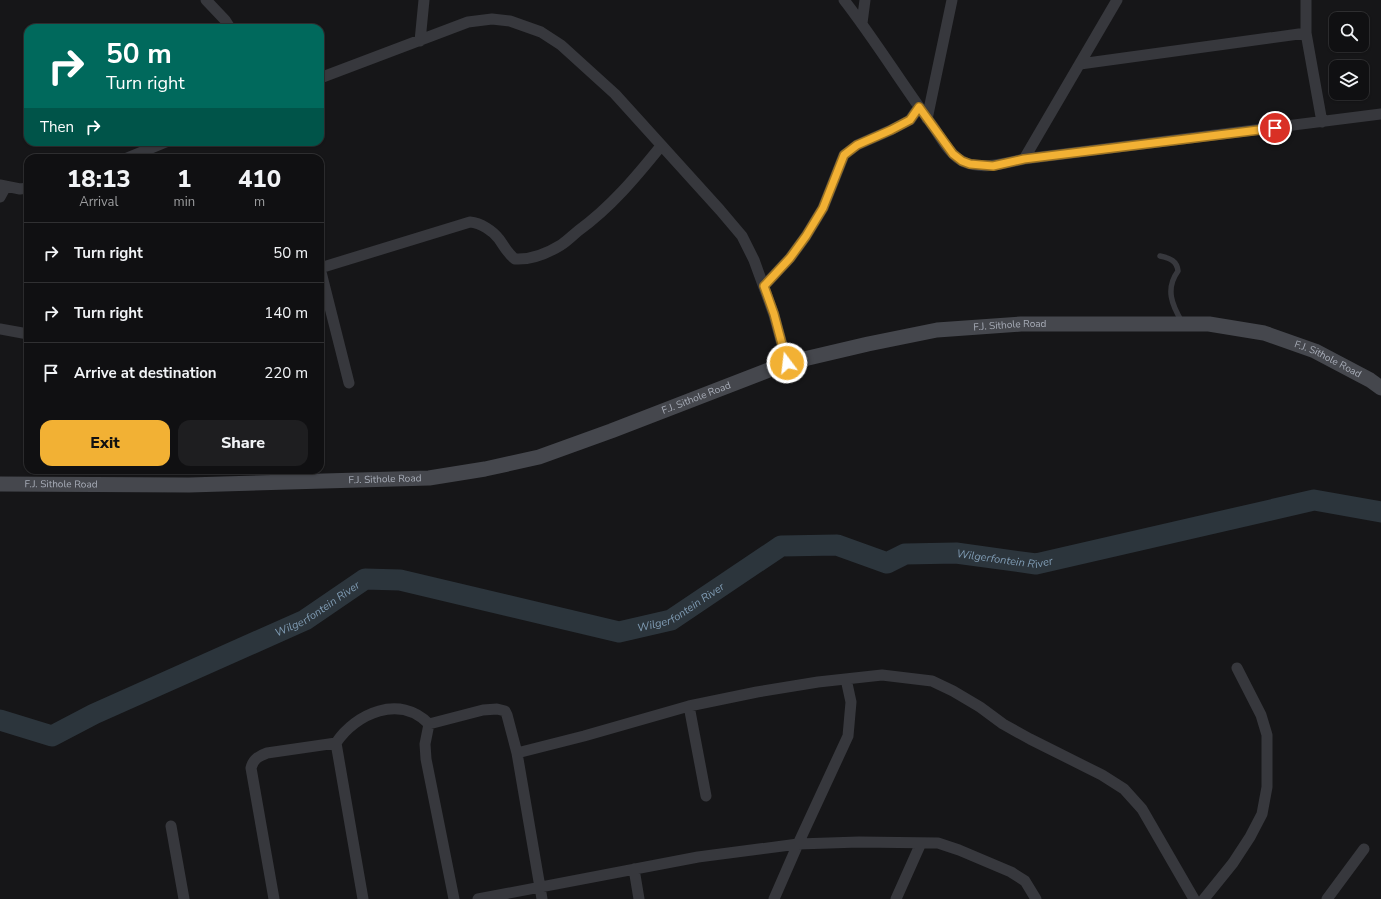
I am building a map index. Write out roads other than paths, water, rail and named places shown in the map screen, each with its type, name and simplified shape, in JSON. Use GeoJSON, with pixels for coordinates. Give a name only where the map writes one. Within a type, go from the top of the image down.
{"type":"FeatureCollection","features":[{"type":"Feature","properties":{"kind":"street"},"geometry":{"type":"LineString","coordinates":[[206,0],[228,24]]}},
{"type":"Feature","properties":{"kind":"street"},"geometry":{"type":"LineString","coordinates":[[420,41],[424,0]]}},
{"type":"Feature","properties":{"kind":"street"},"geometry":{"type":"LineString","coordinates":[[844,0],[953,154],[962,161],[970,164],[993,166],[1024,159],[1381,114]]}},
{"type":"Feature","properties":{"kind":"street"},"geometry":{"type":"LineString","coordinates":[[862,24],[865,0]]}},
{"type":"Feature","properties":{"kind":"street"},"geometry":{"type":"LineString","coordinates":[[927,119],[952,0]]}},
{"type":"Feature","properties":{"kind":"street"},"geometry":{"type":"LineString","coordinates":[[1024,159],[1117,0]]}},
{"type":"Feature","properties":{"kind":"street"},"geometry":{"type":"LineString","coordinates":[[1306,0],[1306,33],[1322,122]]}},
{"type":"Feature","properties":{"kind":"street"},"geometry":{"type":"LineString","coordinates":[[324,77],[468,22],[492,19],[510,21],[541,32],[561,44],[610,89],[742,236],[754,260],[774,314],[787,363]]}},
{"type":"Feature","properties":{"kind":"street"},"geometry":{"type":"LineString","coordinates":[[1080,64],[1306,33]]}},
{"type":"Feature","properties":{"kind":"street"},"geometry":{"type":"LineString","coordinates":[[764,286],[790,258],[819,215],[832,188],[844,155],[857,145],[910,120],[919,107]]}},
{"type":"Feature","properties":{"kind":"street"},"geometry":{"type":"LineString","coordinates":[[137,154],[156,146]]}},
{"type":"Feature","properties":{"kind":"street"},"geometry":{"type":"LineString","coordinates":[[324,267],[470,222],[476,222],[494,233],[511,256],[515,259],[528,258],[542,254],[562,245],[609,206],[636,178],[661,146]]}},
{"type":"Feature","properties":{"kind":"street"},"geometry":{"type":"LineString","coordinates":[[0,197],[3,186],[24,188]]}},
{"type":"Feature","properties":{"kind":"street"},"geometry":{"type":"LineString","coordinates":[[324,284],[349,383]]}},
{"type":"Feature","properties":{"kind":"street","name":"F.J. Sithole Road"},"geometry":{"type":"LineString","coordinates":[[0,484],[189,486],[429,478],[484,469],[539,457],[618,429],[787,363],[937,330],[1021,324],[1209,324],[1264,333],[1315,351],[1370,380],[1381,388]]}},
{"type":"Feature","properties":{"kind":"street"},"geometry":{"type":"LineString","coordinates":[[0,329],[24,333]]}},
{"type":"Feature","properties":{"kind":"street"},"geometry":{"type":"LineString","coordinates":[[1204,899],[1233,863],[1250,837],[1262,814],[1267,787],[1267,735],[1261,715],[1238,668]]}},
{"type":"Feature","properties":{"kind":"street"},"geometry":{"type":"LineString","coordinates":[[517,753],[584,736],[689,706],[757,692],[846,678],[882,675],[932,681],[953,691],[980,707],[1003,724],[1102,775],[1124,789],[1142,809],[1194,899]]}},
{"type":"Feature","properties":{"kind":"street"},"geometry":{"type":"LineString","coordinates":[[774,899],[848,736],[851,702],[846,678]]}},
{"type":"Feature","properties":{"kind":"street"},"geometry":{"type":"LineString","coordinates":[[689,706],[706,796]]}},
{"type":"Feature","properties":{"kind":"street"},"geometry":{"type":"LineString","coordinates":[[274,899],[251,768],[258,757],[267,753],[336,743],[346,730],[356,721],[378,711],[388,709],[415,712],[429,724]]}},
{"type":"Feature","properties":{"kind":"street"},"geometry":{"type":"LineString","coordinates":[[429,724],[483,710],[501,709],[506,713],[517,753],[542,899]]}},
{"type":"Feature","properties":{"kind":"street"},"geometry":{"type":"LineString","coordinates":[[429,724],[425,744],[426,759],[454,899]]}},
{"type":"Feature","properties":{"kind":"street"},"geometry":{"type":"LineString","coordinates":[[336,743],[363,899]]}},
{"type":"Feature","properties":{"kind":"street"},"geometry":{"type":"LineString","coordinates":[[170,826],[184,899]]}},
{"type":"Feature","properties":{"kind":"street"},"geometry":{"type":"LineString","coordinates":[[478,899],[698,857],[798,844],[859,842],[921,844],[938,843],[960,850],[1011,872],[1025,881],[1033,898]]}},
{"type":"Feature","properties":{"kind":"street"},"geometry":{"type":"LineString","coordinates":[[896,899],[921,844]]}},
{"type":"Feature","properties":{"kind":"street"},"geometry":{"type":"LineString","coordinates":[[1327,899],[1364,849]]}},
{"type":"Feature","properties":{"kind":"street"},"geometry":{"type":"LineString","coordinates":[[634,869],[639,899]]}},
{"type":"Feature","properties":{"kind":"lane"},"geometry":{"type":"LineString","coordinates":[[1160,256],[1168,257],[1177,266],[1178,271],[1171,286],[1172,300],[1176,311],[1184,324]]}},
{"type":"Feature","properties":{"kind":"waterway","name":"Wilgerfontein River"},"geometry":{"type":"LineString","coordinates":[[0,720],[52,736],[94,714],[305,620],[365,579],[400,580],[619,632],[671,620],[781,546],[837,545],[887,563],[905,554],[956,553],[1036,564],[1314,500],[1381,512]]}}]}
